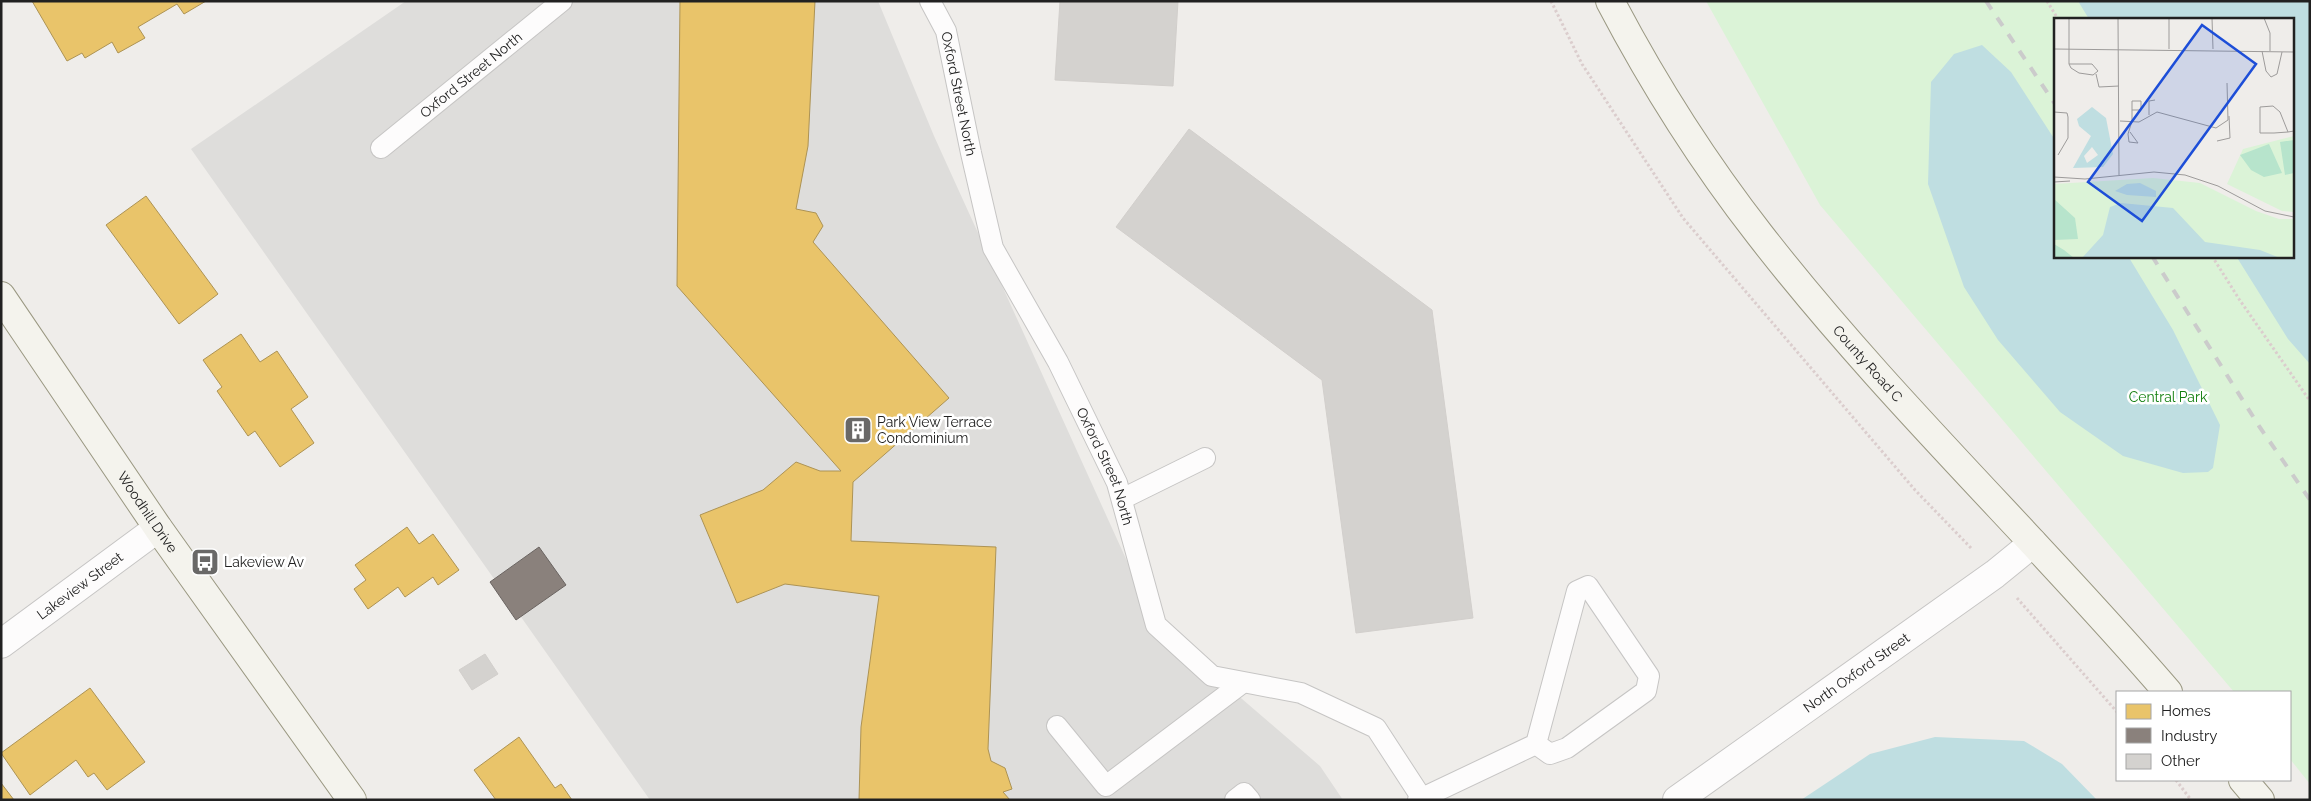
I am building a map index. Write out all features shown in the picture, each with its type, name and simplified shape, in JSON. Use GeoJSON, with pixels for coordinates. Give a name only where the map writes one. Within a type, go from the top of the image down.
{"type":"FeatureCollection","features":[{"type":"Feature","properties":{"kind":"main road","name":"County Road C"},"geometry":{"type":"LineString","coordinates":[[1610,1],[1629,38],[1696,146],[1760,235],[1864,360],[2167,691]]}},
{"type":"Feature","properties":{"kind":"main road","name":"Woodhill Drive"},"geometry":{"type":"LineString","coordinates":[[1,296],[158,528],[352,800]]}},
{"type":"Feature","properties":{"kind":"main road"},"geometry":{"type":"LineString","coordinates":[[2244,781],[2260,800]]}},
{"type":"Feature","properties":{"kind":"street","name":"Lakeview Street"},"geometry":{"type":"LineString","coordinates":[[1,644],[158,528]]}},
{"type":"Feature","properties":{"kind":"street","name":"North Oxford Street"},"geometry":{"type":"LineString","coordinates":[[1677,800],[1995,574],[2033,543]]}},
{"type":"Feature","properties":{"kind":"lane","name":"Oxford Street North"},"geometry":{"type":"LineString","coordinates":[[381,148],[562,1]]}},
{"type":"Feature","properties":{"kind":"lane","name":"Oxford Street North"},"geometry":{"type":"LineString","coordinates":[[930,1],[946,31],[993,248],[1058,362],[1117,483],[1156,625],[1212,676],[1241,684],[1301,693],[1376,728],[1421,799]]}},
{"type":"Feature","properties":{"kind":"lane"},"geometry":{"type":"LineString","coordinates":[[1122,499],[1205,458]]}},
{"type":"Feature","properties":{"kind":"lane"},"geometry":{"type":"LineString","coordinates":[[1421,799],[1536,744],[1577,591],[1588,586],[1649,676],[1646,691],[1567,748],[1550,754],[1536,744]]}},
{"type":"Feature","properties":{"kind":"lane"},"geometry":{"type":"LineString","coordinates":[[1057,726],[1106,786],[1241,684]]}},
{"type":"Feature","properties":{"kind":"lane"},"geometry":{"type":"LineString","coordinates":[[1235,800],[1244,793],[1250,800]]}},
{"type":"Feature","properties":{"kind":"path"},"geometry":{"type":"LineString","coordinates":[[1551,1],[1582,64],[1683,218],[1915,490],[1995,574],[2116,711]]}},
{"type":"Feature","properties":{"kind":"path"},"geometry":{"type":"LineString","coordinates":[[2047,1],[2057,18]]}},
{"type":"Feature","properties":{"kind":"path"},"geometry":{"type":"LineString","coordinates":[[2213,258],[2239,299],[2310,401]]}},
{"type":"Feature","properties":{"kind":"path"},"geometry":{"type":"LineString","coordinates":[[2177,781],[2191,800]]}},
{"type":"Feature","properties":{"kind":"shaded area"},"geometry":{"type":"Polygon","coordinates":[[[406,1],[878,1],[934,136],[1156,625],[1320,766],[1343,800],[650,800],[191,149],[406,1]]]}},
{"type":"Feature","properties":{"kind":"green space","name":"Central Park"},"geometry":{"type":"Polygon","coordinates":[[[1706,1],[2310,1],[2310,784],[2291,760],[2291,691],[2233,691],[1820,205],[1706,1]]]}},
{"type":"Feature","properties":{"kind":"water"},"geometry":{"type":"Polygon","coordinates":[[[2078,1],[2310,1],[2310,364],[2288,339],[2237,258],[2294,258],[2294,18],[2088,18],[2078,1]]]}},
{"type":"Feature","properties":{"kind":"water"},"geometry":{"type":"Polygon","coordinates":[[[1982,45],[2011,72],[2054,138],[2054,258],[2129,258],[2173,330],[2220,425],[2213,468],[2208,472],[2183,473],[2123,456],[2060,412],[1998,340],[1964,287],[1928,184],[1931,82],[1954,54],[1982,45]]]}},
{"type":"Feature","properties":{"kind":"water"},"geometry":{"type":"Polygon","coordinates":[[[1935,737],[2024,741],[2062,764],[2097,800],[1801,800],[1870,754],[1935,737]]]}},
{"type":"Feature","properties":{"kind":"building: Homes"},"geometry":{"type":"Polygon","coordinates":[[[32,1],[206,1],[184,14],[177,4],[138,27],[145,38],[118,53],[112,42],[85,58],[82,53],[67,61],[32,1]]]}},
{"type":"Feature","properties":{"kind":"building: Homes","name":"Park View Terrace Condominium"},"geometry":{"type":"Polygon","coordinates":[[[680,1],[815,1],[808,146],[796,209],[816,213],[823,226],[813,242],[949,398],[853,482],[851,541],[996,547],[988,749],[991,761],[1005,768],[1012,789],[1003,792],[1010,800],[859,800],[861,727],[879,596],[785,584],[737,603],[700,515],[763,490],[796,462],[820,471],[841,471],[677,286],[680,1]]]}},
{"type":"Feature","properties":{"kind":"building: Homes"},"geometry":{"type":"Polygon","coordinates":[[[146,196],[218,294],[179,324],[106,225],[146,196]]]}},
{"type":"Feature","properties":{"kind":"building: Homes"},"geometry":{"type":"Polygon","coordinates":[[[241,334],[260,362],[277,351],[308,397],[291,409],[314,443],[280,467],[255,431],[248,436],[217,391],[222,387],[203,360],[241,334]]]}},
{"type":"Feature","properties":{"kind":"building: Homes"},"geometry":{"type":"Polygon","coordinates":[[[407,527],[419,544],[433,534],[459,570],[438,585],[433,577],[405,597],[398,587],[368,609],[354,589],[366,580],[355,565],[407,527]]]}},
{"type":"Feature","properties":{"kind":"building: Homes"},"geometry":{"type":"Polygon","coordinates":[[[90,688],[145,762],[107,790],[94,773],[88,777],[76,760],[30,795],[1,753],[90,688]]]}},
{"type":"Feature","properties":{"kind":"building: Homes"},"geometry":{"type":"Polygon","coordinates":[[[519,737],[555,788],[561,784],[572,800],[496,800],[474,770],[519,737]]]}},
{"type":"Feature","properties":{"kind":"building: Homes"},"geometry":{"type":"Polygon","coordinates":[[[1,783],[14,800],[1,800],[1,783]]]}},
{"type":"Feature","properties":{"kind":"building: Industry"},"geometry":{"type":"Polygon","coordinates":[[[539,547],[566,585],[516,620],[490,582],[539,547]]]}},
{"type":"Feature","properties":{"kind":"building: Other"},"geometry":{"type":"Polygon","coordinates":[[[1060,1],[1178,1],[1173,86],[1055,80],[1060,1]]]}},
{"type":"Feature","properties":{"kind":"building: Other"},"geometry":{"type":"Polygon","coordinates":[[[1189,129],[1432,310],[1473,618],[1356,633],[1322,380],[1116,227],[1189,129]]]}},
{"type":"Feature","properties":{"kind":"building: Other"},"geometry":{"type":"Polygon","coordinates":[[[485,654],[498,674],[472,690],[459,670],[485,654]]]}},
{"type":"Feature","properties":{"kind":"railway"},"geometry":{"type":"LineString","coordinates":[[1986,1],[2054,103]]}},
{"type":"Feature","properties":{"kind":"railway"},"geometry":{"type":"LineString","coordinates":[[2153,258],[2259,426],[2310,500]]}},
{"type":"Feature","properties":{"kind":"place","name":"Park View Terrace Condominium"},"geometry":{"type":"Point","coordinates":[858,430]}},
{"type":"Feature","properties":{"kind":"place","name":"Lakeview Av"},"geometry":{"type":"Point","coordinates":[205,562]}}]}
